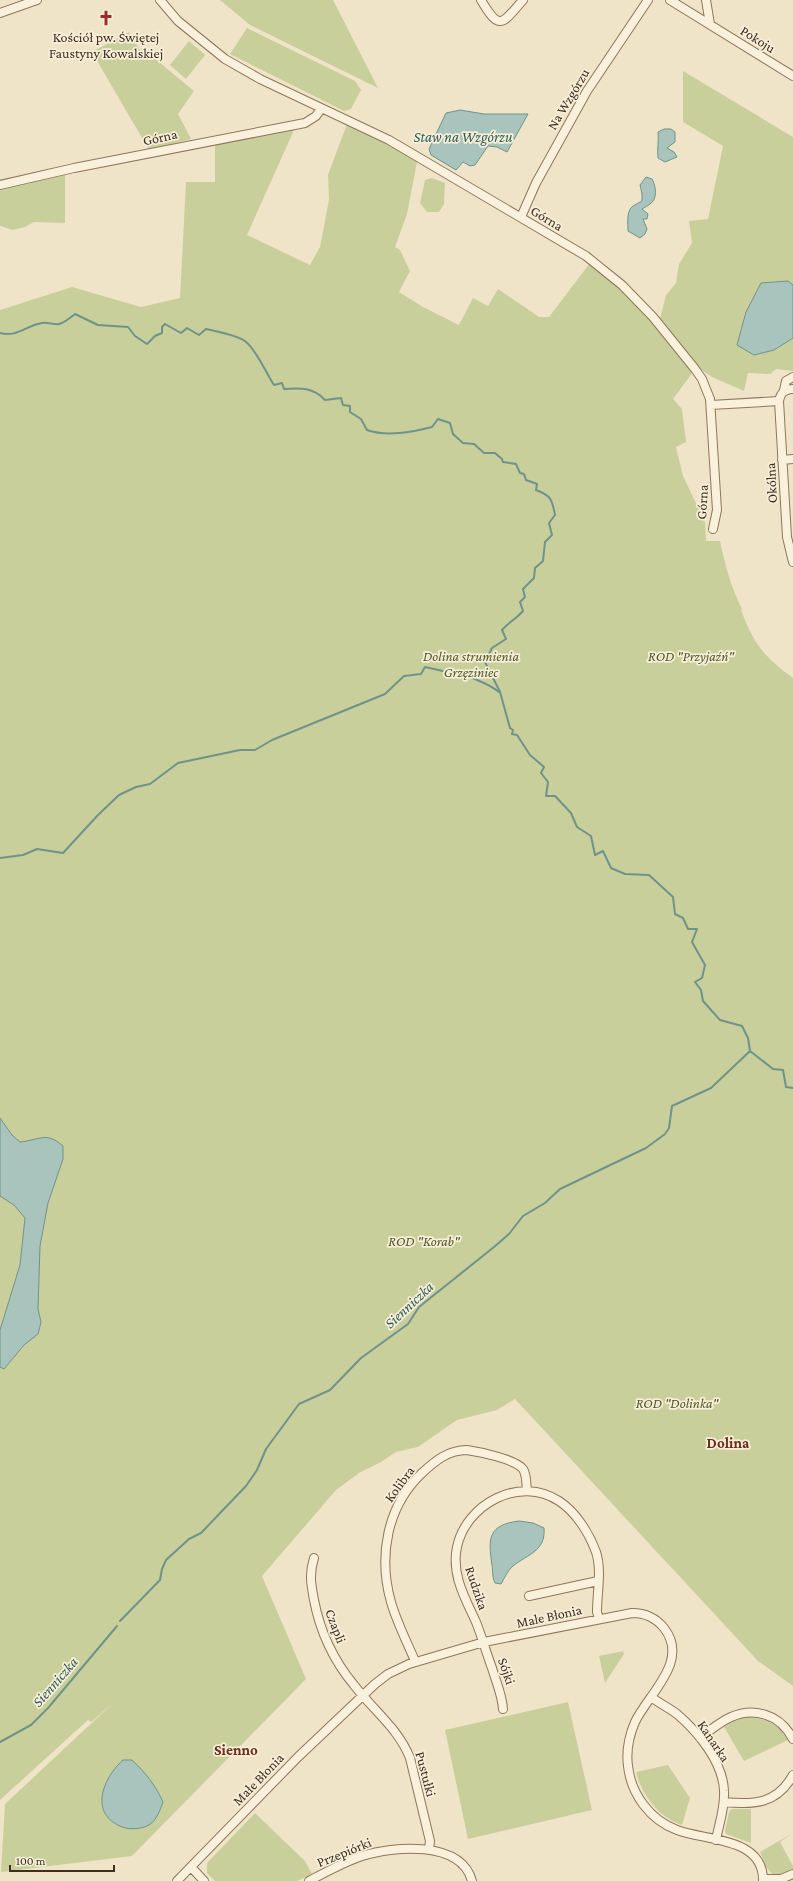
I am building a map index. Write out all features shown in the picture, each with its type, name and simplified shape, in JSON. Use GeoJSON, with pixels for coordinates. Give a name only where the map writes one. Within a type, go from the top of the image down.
{"type":"FeatureCollection","features":[{"type":"Feature","properties":{"kind":"street"},"geometry":{"type":"LineString","coordinates":[[0,13],[37,0]]}},
{"type":"Feature","properties":{"kind":"street","name":"Górna"},"geometry":{"type":"LineString","coordinates":[[160,0],[172,16],[225,60],[389,140],[594,261],[632,295],[653,317],[702,379],[711,405],[717,510],[713,529]]}},
{"type":"Feature","properties":{"kind":"street"},"geometry":{"type":"LineString","coordinates":[[481,0],[491,17],[497,22],[501,22],[507,18],[523,0]]}},
{"type":"Feature","properties":{"kind":"street","name":"Na Wzgórzu"},"geometry":{"type":"LineString","coordinates":[[520,218],[536,183],[588,91],[648,0]]}},
{"type":"Feature","properties":{"kind":"street","name":"Pokoju"},"geometry":{"type":"LineString","coordinates":[[670,0],[793,76]]}},
{"type":"Feature","properties":{"kind":"street"},"geometry":{"type":"LineString","coordinates":[[706,0],[710,24]]}},
{"type":"Feature","properties":{"kind":"street","name":"Górna"},"geometry":{"type":"LineString","coordinates":[[0,185],[74,168],[305,123],[316,116],[321,108]]}},
{"type":"Feature","properties":{"kind":"street"},"geometry":{"type":"LineString","coordinates":[[711,405],[779,402],[782,393],[789,390],[786,381],[793,377]]}},
{"type":"Feature","properties":{"kind":"street","name":"Okólna"},"geometry":{"type":"LineString","coordinates":[[779,402],[788,544],[793,562]]}},
{"type":"Feature","properties":{"kind":"street"},"geometry":{"type":"LineString","coordinates":[[782,460],[793,459]]}},
{"type":"Feature","properties":{"kind":"street","name":"Kolibra"},"geometry":{"type":"LineString","coordinates":[[415,1661],[391,1604],[386,1577],[388,1534],[394,1511],[406,1491],[416,1478],[439,1458],[460,1450],[467,1450],[517,1464],[523,1470],[525,1475],[526,1491]]}},
{"type":"Feature","properties":{"kind":"street","name":"Rudzika"},"geometry":{"type":"LineString","coordinates":[[484,1642],[456,1573],[457,1548],[463,1531],[481,1508],[496,1498],[516,1492],[526,1491],[544,1494],[559,1501],[582,1524],[596,1554],[598,1581],[597,1612],[599,1619]]}},
{"type":"Feature","properties":{"kind":"street","name":"Czapli"},"geometry":{"type":"LineString","coordinates":[[314,1558],[310,1570],[311,1583],[315,1607],[322,1628],[337,1662],[362,1695]]}},
{"type":"Feature","properties":{"kind":"street"},"geometry":{"type":"LineString","coordinates":[[529,1596],[598,1581]]}},
{"type":"Feature","properties":{"kind":"street","name":"Małe Błonia"},"geometry":{"type":"LineString","coordinates":[[177,1881],[293,1762],[362,1695],[388,1674],[415,1661],[484,1642],[625,1613],[638,1613],[652,1617],[666,1630],[671,1642],[672,1660],[666,1674],[635,1722],[628,1742],[628,1766],[635,1791],[649,1812],[666,1825],[684,1832],[742,1847],[752,1853],[759,1863],[763,1880]]}},
{"type":"Feature","properties":{"kind":"street","name":"Sójki"},"geometry":{"type":"LineString","coordinates":[[484,1642],[502,1698],[503,1709]]}},
{"type":"Feature","properties":{"kind":"street","name":"Pustułki"},"geometry":{"type":"LineString","coordinates":[[362,1695],[389,1724],[405,1745],[410,1758],[430,1841],[429,1850]]}},
{"type":"Feature","properties":{"kind":"street","name":"Kanarka"},"geometry":{"type":"LineString","coordinates":[[651,1697],[676,1714],[700,1738],[720,1773],[723,1782],[724,1802],[716,1840]]}},
{"type":"Feature","properties":{"kind":"street"},"geometry":{"type":"LineString","coordinates":[[700,1738],[719,1723],[735,1714],[753,1712],[770,1716],[777,1720],[784,1725],[793,1740]]}},
{"type":"Feature","properties":{"kind":"street"},"geometry":{"type":"LineString","coordinates":[[724,1802],[752,1803],[770,1799],[783,1790],[793,1775]]}},
{"type":"Feature","properties":{"kind":"street","name":"Przepiórki"},"geometry":{"type":"LineString","coordinates":[[309,1881],[348,1861],[374,1853],[401,1849],[429,1850],[446,1854],[456,1860],[467,1870],[472,1881]]}},
{"type":"Feature","properties":{"kind":"street"},"geometry":{"type":"LineString","coordinates":[[191,1867],[204,1881]]}},
{"type":"Feature","properties":{"kind":"street"},"geometry":{"type":"LineString","coordinates":[[763,1880],[781,1879],[793,1874]]}},
{"type":"Feature","properties":{"kind":"green space"},"geometry":{"type":"Polygon","coordinates":[[[220,0],[333,0],[378,88],[250,25],[220,0]]]}},
{"type":"Feature","properties":{"kind":"green space"},"geometry":{"type":"Polygon","coordinates":[[[247,28],[355,81],[361,90],[351,109],[344,111],[230,54],[247,28]]]}},
{"type":"Feature","properties":{"kind":"green space"},"geometry":{"type":"Polygon","coordinates":[[[129,32],[140,50],[142,48],[194,91],[178,114],[191,139],[149,150],[92,52],[129,32]]]}},
{"type":"Feature","properties":{"kind":"green space"},"geometry":{"type":"Polygon","coordinates":[[[189,41],[205,55],[186,79],[170,65],[189,41]]]}},
{"type":"Feature","properties":{"kind":"green space"},"geometry":{"type":"Polygon","coordinates":[[[683,71],[793,137],[793,371],[776,369],[770,374],[748,373],[744,391],[712,377],[697,367],[660,319],[666,295],[676,283],[679,264],[692,243],[689,221],[708,219],[723,146],[683,122],[683,71]]]}},
{"type":"Feature","properties":{"kind":"green space"},"geometry":{"type":"Polygon","coordinates":[[[347,124],[356,126],[417,162],[407,214],[395,247],[400,250],[410,271],[399,292],[423,307],[459,325],[473,298],[488,306],[498,289],[539,317],[549,317],[590,263],[632,301],[681,357],[693,372],[673,399],[682,409],[686,442],[676,447],[683,476],[705,522],[706,541],[720,541],[726,567],[742,609],[741,610],[751,632],[767,656],[793,678],[793,1686],[758,1661],[515,1399],[497,1410],[457,1420],[418,1447],[396,1452],[381,1462],[359,1473],[336,1490],[262,1576],[306,1679],[132,1856],[1,1872],[5,1804],[113,1703],[91,1722],[88,1720],[0,1800],[0,310],[72,287],[141,307],[180,298],[186,182],[215,182],[215,144],[294,130],[247,235],[310,265],[320,247],[329,200],[328,175],[347,124]]]}},
{"type":"Feature","properties":{"kind":"green space"},"geometry":{"type":"Polygon","coordinates":[[[65,175],[65,223],[34,222],[25,227],[13,230],[0,226],[0,189],[65,175]]]}},
{"type":"Feature","properties":{"kind":"green space"},"geometry":{"type":"Polygon","coordinates":[[[432,178],[445,183],[444,204],[439,212],[427,212],[420,203],[425,180],[432,178]]]}},
{"type":"Feature","properties":{"kind":"green space"},"geometry":{"type":"Polygon","coordinates":[[[623,1651],[624,1654],[605,1683],[599,1656],[623,1651]]]}},
{"type":"Feature","properties":{"kind":"green space"},"geometry":{"type":"Polygon","coordinates":[[[568,1702],[592,1810],[468,1839],[445,1730],[568,1702]]]}},
{"type":"Feature","properties":{"kind":"green space"},"geometry":{"type":"Polygon","coordinates":[[[743,1716],[769,1722],[779,1729],[788,1740],[744,1761],[724,1727],[743,1716]]]}},
{"type":"Feature","properties":{"kind":"green space"},"geometry":{"type":"Polygon","coordinates":[[[668,1765],[690,1798],[682,1825],[658,1811],[642,1789],[636,1772],[668,1765]]]}},
{"type":"Feature","properties":{"kind":"green space"},"geometry":{"type":"Polygon","coordinates":[[[732,1809],[751,1809],[751,1843],[726,1834],[725,1831],[729,1812],[732,1809]]]}},
{"type":"Feature","properties":{"kind":"green space"},"geometry":{"type":"Polygon","coordinates":[[[255,1813],[305,1861],[312,1874],[297,1881],[215,1881],[207,1873],[207,1863],[255,1813]]]}},
{"type":"Feature","properties":{"kind":"green space"},"geometry":{"type":"Polygon","coordinates":[[[793,1833],[780,1842],[793,1866],[793,1869],[774,1876],[767,1868],[760,1852],[793,1833]]]}},
{"type":"Feature","properties":{"kind":"water","name":"Staw na Wzgórzu"},"geometry":{"type":"Polygon","coordinates":[[[460,110],[484,114],[528,114],[507,152],[497,147],[488,146],[475,165],[470,166],[463,162],[456,170],[431,155],[429,149],[446,113],[460,110]]]}},
{"type":"Feature","properties":{"kind":"water"},"geometry":{"type":"Polygon","coordinates":[[[664,129],[671,129],[675,132],[675,142],[667,148],[674,152],[677,157],[665,162],[658,158],[658,132],[664,129]]]}},
{"type":"Feature","properties":{"kind":"water"},"geometry":{"type":"Polygon","coordinates":[[[646,177],[652,179],[655,189],[655,196],[653,202],[642,209],[648,214],[647,219],[643,219],[647,229],[645,234],[640,238],[628,231],[628,217],[631,208],[642,201],[640,185],[646,177]]]}},
{"type":"Feature","properties":{"kind":"water"},"geometry":{"type":"Polygon","coordinates":[[[788,281],[793,285],[793,338],[774,350],[754,355],[737,345],[746,312],[761,283],[788,281]]]}},
{"type":"Feature","properties":{"kind":"water"},"geometry":{"type":"Polygon","coordinates":[[[0,1118],[12,1135],[20,1142],[47,1138],[57,1141],[63,1146],[63,1159],[48,1203],[40,1246],[38,1309],[41,1322],[38,1334],[24,1345],[4,1369],[0,1367],[0,1330],[20,1265],[25,1218],[14,1205],[0,1196],[0,1118]]]}},
{"type":"Feature","properties":{"kind":"water"},"geometry":{"type":"Polygon","coordinates":[[[519,1521],[533,1523],[544,1528],[542,1542],[535,1551],[511,1568],[501,1584],[495,1583],[490,1547],[492,1534],[501,1526],[519,1521]]]}},
{"type":"Feature","properties":{"kind":"water"},"geometry":{"type":"Polygon","coordinates":[[[123,1760],[132,1760],[141,1769],[154,1785],[163,1802],[158,1815],[149,1825],[132,1829],[125,1828],[112,1821],[105,1814],[102,1805],[102,1796],[105,1786],[109,1777],[123,1760]]]}},
{"type":"Feature","properties":{"kind":"waterway"},"geometry":{"type":"LineString","coordinates":[[0,333],[16,333],[42,323],[59,324],[75,314],[98,325],[128,327],[135,336],[147,344],[155,336],[162,333],[162,327],[165,324],[181,333],[187,328],[199,335],[206,329],[221,332],[245,341],[257,355],[274,385],[282,383],[284,389],[306,389],[316,393],[325,400],[341,398],[343,405],[350,406],[350,412],[361,419],[367,430],[383,433],[408,432],[432,427],[438,419],[450,423],[453,434],[463,443],[474,444],[484,453],[495,453],[502,459],[503,462],[516,464],[520,473],[524,474],[526,480],[537,484],[536,490],[545,494],[550,499],[555,515],[549,523],[552,535],[545,542],[543,561],[535,568],[534,578],[523,589],[525,597],[520,602],[523,611],[502,630],[506,639],[492,648],[485,662],[500,692],[510,728],[513,730],[512,734],[517,735],[530,755],[544,767],[541,773],[548,782],[546,796],[555,796],[571,813],[577,827],[591,836],[595,855],[603,851],[611,868],[625,874],[649,875],[673,897],[675,914],[683,918],[688,929],[697,929],[692,942],[705,965],[702,978],[695,982],[701,990],[703,1001],[720,1020],[742,1026],[748,1038],[750,1051],[773,1069],[783,1070],[786,1087],[793,1088]]}},
{"type":"Feature","properties":{"kind":"waterway"},"geometry":{"type":"LineString","coordinates":[[0,858],[23,855],[37,849],[63,853],[98,815],[119,795],[136,787],[150,784],[178,763],[240,750],[255,750],[272,740],[385,694],[404,676],[421,674],[425,667],[452,673],[456,676],[462,673],[499,692]]}},
{"type":"Feature","properties":{"kind":"waterway","name":"Sienniczka"},"geometry":{"type":"LineString","coordinates":[[120,1621],[160,1580],[162,1569],[166,1560],[189,1539],[201,1533],[246,1486],[257,1470],[266,1449],[299,1404],[330,1390],[361,1358],[408,1324],[419,1307],[509,1234],[523,1216],[545,1203],[560,1189],[646,1148],[665,1134],[669,1128],[672,1106],[711,1088],[750,1051]]}},
{"type":"Feature","properties":{"kind":"waterway","name":"Sienniczka"},"geometry":{"type":"LineString","coordinates":[[0,1742],[31,1725],[48,1708],[117,1626]]}},
{"type":"Feature","properties":{"kind":"place","name":"Kościół pw. Świętej Faustyny Kowalskiej"},"geometry":{"type":"Point","coordinates":[106,18]}},
{"type":"Feature","properties":{"kind":"district","name":"Dolina"},"geometry":{"type":"Point","coordinates":[728,1443]}},
{"type":"Feature","properties":{"kind":"district","name":"Sienno"},"geometry":{"type":"Point","coordinates":[236,1750]}},
{"type":"Feature","properties":{"kind":"park label","name":"ROD \"Przyjaźń\""},"geometry":{"type":"Point","coordinates":[691,656]}},
{"type":"Feature","properties":{"kind":"park label","name":"Dolina strumienia Grzęziniec"},"geometry":{"type":"Point","coordinates":[471,664]}},
{"type":"Feature","properties":{"kind":"park label","name":"ROD \"Korab\""},"geometry":{"type":"Point","coordinates":[424,1241]}},
{"type":"Feature","properties":{"kind":"park label","name":"ROD \"Dolinka\""},"geometry":{"type":"Point","coordinates":[677,1403]}}]}
